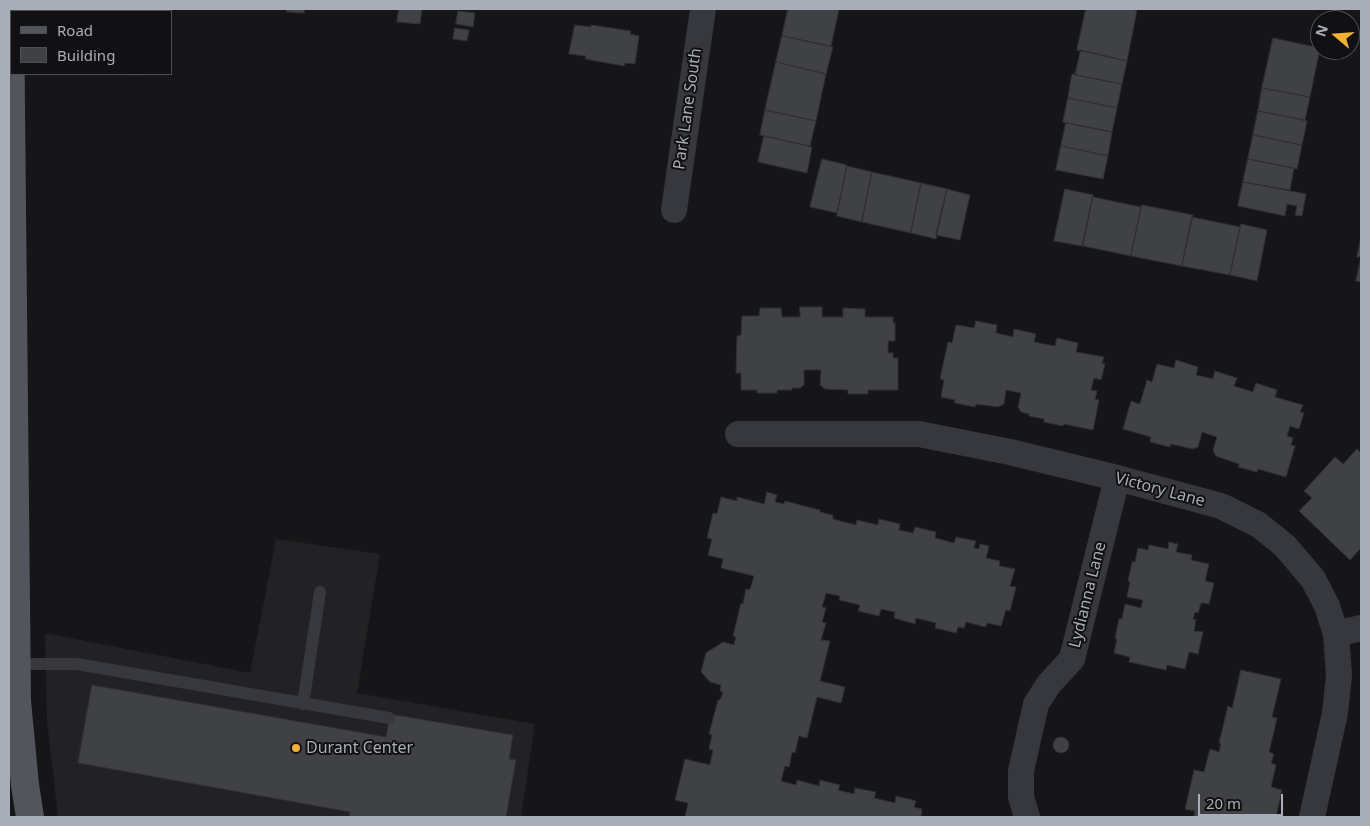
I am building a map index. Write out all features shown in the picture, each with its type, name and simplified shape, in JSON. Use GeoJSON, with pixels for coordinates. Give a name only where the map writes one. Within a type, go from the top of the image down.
{"type":"FeatureCollection","features":[{"type":"Feature","properties":{"kind":"main road"},"geometry":{"type":"LineString","coordinates":[[11,75],[17,701],[30,817]]}},
{"type":"Feature","properties":{"kind":"street","name":"Park Lane South"},"geometry":{"type":"LineString","coordinates":[[674,210],[703,9]]}},
{"type":"Feature","properties":{"kind":"street","name":"Victory Lane"},"geometry":{"type":"LineString","coordinates":[[738,434],[919,434],[1010,452],[1221,506],[1259,525],[1285,546],[1313,579],[1327,606],[1336,634],[1339,675],[1335,713],[1318,816]]}},
{"type":"Feature","properties":{"kind":"street","name":"Lydianna Lane"},"geometry":{"type":"LineString","coordinates":[[1027,817],[1021,797],[1021,771],[1036,704],[1050,684],[1072,659],[1116,478]]}},
{"type":"Feature","properties":{"kind":"street"},"geometry":{"type":"LineString","coordinates":[[1336,634],[1361,628]]}},
{"type":"Feature","properties":{"kind":"lane"},"geometry":{"type":"LineString","coordinates":[[303,704],[320,592]]}},
{"type":"Feature","properties":{"kind":"lane"},"geometry":{"type":"LineString","coordinates":[[17,664],[77,664],[389,718]]}},
{"type":"Feature","properties":{"kind":"shaded area"},"geometry":{"type":"Polygon","coordinates":[[[276,539],[380,554],[357,693],[535,724],[521,817],[58,817],[47,721],[45,633],[250,673],[276,539]]]}},
{"type":"Feature","properties":{"kind":"building"},"geometry":{"type":"Polygon","coordinates":[[[131,9],[150,9],[150,10],[131,9]]]}},
{"type":"Feature","properties":{"kind":"building"},"geometry":{"type":"Polygon","coordinates":[[[287,9],[305,9],[304,13],[287,12],[287,9]]]}},
{"type":"Feature","properties":{"kind":"building"},"geometry":{"type":"Polygon","coordinates":[[[399,9],[422,9],[420,24],[397,22],[399,9]]]}},
{"type":"Feature","properties":{"kind":"building"},"geometry":{"type":"Polygon","coordinates":[[[788,9],[839,9],[831,46],[782,36],[788,9]]]}},
{"type":"Feature","properties":{"kind":"building"},"geometry":{"type":"Polygon","coordinates":[[[1086,9],[1137,10],[1127,61],[1077,50],[1086,9]]]}},
{"type":"Feature","properties":{"kind":"building"},"geometry":{"type":"Polygon","coordinates":[[[458,11],[475,13],[473,27],[456,24],[458,11]]]}},
{"type":"Feature","properties":{"kind":"building"},"geometry":{"type":"Polygon","coordinates":[[[575,25],[591,27],[591,25],[631,31],[630,34],[639,36],[635,64],[625,63],[624,66],[585,59],[586,56],[569,54],[575,25]]]}},
{"type":"Feature","properties":{"kind":"building"},"geometry":{"type":"Polygon","coordinates":[[[455,28],[469,30],[467,41],[453,39],[455,28]]]}},
{"type":"Feature","properties":{"kind":"building"},"geometry":{"type":"Polygon","coordinates":[[[782,36],[833,47],[826,74],[776,62],[782,36]]]}},
{"type":"Feature","properties":{"kind":"building"},"geometry":{"type":"Polygon","coordinates":[[[1273,38],[1310,46],[1310,60],[1318,60],[1310,97],[1262,88],[1273,38]]]}},
{"type":"Feature","properties":{"kind":"building"},"geometry":{"type":"Polygon","coordinates":[[[1081,50],[1127,61],[1122,84],[1075,75],[1081,50]]]}},
{"type":"Feature","properties":{"kind":"building"},"geometry":{"type":"Polygon","coordinates":[[[776,62],[826,74],[816,121],[765,110],[776,62]]]}},
{"type":"Feature","properties":{"kind":"building"},"geometry":{"type":"Polygon","coordinates":[[[1072,74],[1122,84],[1117,108],[1068,98],[1072,74]]]}},
{"type":"Feature","properties":{"kind":"building"},"geometry":{"type":"Polygon","coordinates":[[[1262,88],[1310,97],[1305,120],[1258,111],[1262,88]]]}},
{"type":"Feature","properties":{"kind":"building"},"geometry":{"type":"Polygon","coordinates":[[[1068,98],[1117,108],[1112,132],[1063,122],[1068,98]]]}},
{"type":"Feature","properties":{"kind":"building"},"geometry":{"type":"Polygon","coordinates":[[[765,110],[816,121],[810,146],[760,135],[765,110]]]}},
{"type":"Feature","properties":{"kind":"building"},"geometry":{"type":"Polygon","coordinates":[[[1258,111],[1307,121],[1302,145],[1253,135],[1258,111]]]}},
{"type":"Feature","properties":{"kind":"building"},"geometry":{"type":"Polygon","coordinates":[[[1066,123],[1112,132],[1108,156],[1061,146],[1066,123]]]}},
{"type":"Feature","properties":{"kind":"building"},"geometry":{"type":"Polygon","coordinates":[[[1253,135],[1302,145],[1297,169],[1248,159],[1253,135]]]}},
{"type":"Feature","properties":{"kind":"building"},"geometry":{"type":"Polygon","coordinates":[[[764,136],[812,147],[807,173],[758,162],[764,136]]]}},
{"type":"Feature","properties":{"kind":"building"},"geometry":{"type":"Polygon","coordinates":[[[1061,146],[1108,156],[1103,179],[1056,170],[1061,146]]]}},
{"type":"Feature","properties":{"kind":"building"},"geometry":{"type":"Polygon","coordinates":[[[822,159],[847,165],[837,213],[810,207],[822,159]]]}},
{"type":"Feature","properties":{"kind":"building"},"geometry":{"type":"Polygon","coordinates":[[[1248,159],[1294,168],[1290,190],[1243,182],[1248,159]]]}},
{"type":"Feature","properties":{"kind":"building"},"geometry":{"type":"Polygon","coordinates":[[[847,166],[872,172],[862,222],[837,216],[847,166]]]}},
{"type":"Feature","properties":{"kind":"building"},"geometry":{"type":"Polygon","coordinates":[[[872,172],[921,183],[911,233],[862,222],[872,172]]]}},
{"type":"Feature","properties":{"kind":"building"},"geometry":{"type":"Polygon","coordinates":[[[1243,182],[1306,194],[1302,216],[1295,215],[1297,206],[1287,204],[1285,216],[1238,206],[1243,182]]]}},
{"type":"Feature","properties":{"kind":"building"},"geometry":{"type":"Polygon","coordinates":[[[921,183],[947,189],[936,239],[911,233],[921,183]]]}},
{"type":"Feature","properties":{"kind":"building"},"geometry":{"type":"Polygon","coordinates":[[[947,189],[970,195],[960,240],[936,235],[947,189]]]}},
{"type":"Feature","properties":{"kind":"building"},"geometry":{"type":"Polygon","coordinates":[[[1065,189],[1093,195],[1082,246],[1054,241],[1065,189]]]}},
{"type":"Feature","properties":{"kind":"building"},"geometry":{"type":"Polygon","coordinates":[[[1093,197],[1141,207],[1131,256],[1083,246],[1093,197]]]}},
{"type":"Feature","properties":{"kind":"building"},"geometry":{"type":"Polygon","coordinates":[[[1142,205],[1193,215],[1182,266],[1131,256],[1142,205]]]}},
{"type":"Feature","properties":{"kind":"building"},"geometry":{"type":"Polygon","coordinates":[[[1192,217],[1240,227],[1230,275],[1182,266],[1192,217]]]}},
{"type":"Feature","properties":{"kind":"building"},"geometry":{"type":"Polygon","coordinates":[[[1241,224],[1267,230],[1257,281],[1230,275],[1241,224]]]}},
{"type":"Feature","properties":{"kind":"building"},"geometry":{"type":"Polygon","coordinates":[[[1361,237],[1361,257],[1357,257],[1361,237]]]}},
{"type":"Feature","properties":{"kind":"building"},"geometry":{"type":"Polygon","coordinates":[[[1361,257],[1361,282],[1356,281],[1361,257]]]}},
{"type":"Feature","properties":{"kind":"building"},"geometry":{"type":"Polygon","coordinates":[[[800,307],[822,307],[822,317],[843,317],[843,308],[865,309],[865,317],[893,317],[895,341],[888,341],[888,353],[893,353],[893,358],[898,358],[898,390],[868,390],[868,394],[848,394],[848,390],[825,389],[820,385],[821,370],[804,370],[804,385],[800,388],[777,390],[777,393],[757,393],[757,390],[741,390],[741,373],[736,373],[737,336],[741,335],[742,316],[759,316],[760,308],[781,308],[782,317],[800,317],[800,307]]]}},
{"type":"Feature","properties":{"kind":"building"},"geometry":{"type":"Polygon","coordinates":[[[976,321],[997,325],[996,333],[1013,337],[1014,329],[1036,334],[1034,342],[1055,346],[1057,338],[1078,343],[1076,352],[1104,357],[1102,363],[1105,364],[1101,380],[1094,378],[1091,390],[1097,391],[1095,399],[1099,400],[1093,430],[1044,422],[1044,419],[1021,412],[1018,407],[1021,393],[1006,390],[1004,404],[998,407],[976,404],[975,407],[955,403],[955,400],[941,397],[944,380],[940,379],[948,342],[952,343],[956,325],[974,328],[976,321]]]}},
{"type":"Feature","properties":{"kind":"building"},"geometry":{"type":"Polygon","coordinates":[[[1176,360],[1198,367],[1196,375],[1213,379],[1215,371],[1237,378],[1234,386],[1253,392],[1256,383],[1277,390],[1275,397],[1303,405],[1300,412],[1304,413],[1299,429],[1290,426],[1287,436],[1293,438],[1291,445],[1295,446],[1286,477],[1258,469],[1257,472],[1238,467],[1239,464],[1216,456],[1213,450],[1217,437],[1202,432],[1198,447],[1193,449],[1170,444],[1170,447],[1150,442],[1151,437],[1123,429],[1131,401],[1140,404],[1147,380],[1152,382],[1157,364],[1174,368],[1176,360]]]}},
{"type":"Feature","properties":{"kind":"building"},"geometry":{"type":"Polygon","coordinates":[[[1357,449],[1361,453],[1361,550],[1350,560],[1299,511],[1312,498],[1304,491],[1335,457],[1343,464],[1357,449]]]}},
{"type":"Feature","properties":{"kind":"building"},"geometry":{"type":"Polygon","coordinates":[[[767,492],[777,495],[775,502],[784,504],[785,501],[820,510],[820,512],[833,515],[833,519],[856,525],[857,520],[878,525],[879,519],[900,524],[899,530],[913,533],[915,527],[936,532],[935,538],[954,543],[956,537],[976,541],[974,548],[979,549],[980,544],[989,546],[986,558],[1000,561],[999,566],[1015,569],[1010,586],[1016,587],[1010,611],[1006,610],[1001,626],[987,623],[986,627],[966,622],[964,628],[958,627],[956,633],[935,628],[936,623],[916,618],[915,624],[894,618],[895,612],[881,609],[879,616],[858,611],[860,605],[839,600],[840,596],[826,593],[822,607],[826,608],[822,622],[826,623],[821,640],[830,641],[820,681],[845,687],[841,703],[817,697],[807,738],[799,736],[795,753],[792,752],[789,767],[785,766],[781,781],[796,785],[797,780],[819,786],[820,780],[840,785],[838,790],[854,794],[855,788],[876,792],[874,798],[895,803],[896,796],[916,801],[914,807],[922,809],[921,816],[926,817],[685,817],[688,803],[675,800],[685,759],[710,765],[713,750],[709,749],[712,735],[709,734],[718,700],[720,700],[723,692],[720,691],[721,685],[710,682],[701,672],[706,653],[723,642],[734,645],[736,637],[733,636],[741,603],[743,604],[746,589],[750,590],[754,576],[721,568],[723,559],[708,555],[712,539],[707,538],[713,513],[717,514],[721,497],[737,501],[737,497],[764,504],[767,492]]]}},
{"type":"Feature","properties":{"kind":"building"},"geometry":{"type":"Polygon","coordinates":[[[1169,542],[1178,544],[1176,552],[1192,555],[1191,560],[1209,564],[1205,581],[1214,583],[1209,604],[1201,603],[1198,613],[1195,612],[1193,619],[1196,620],[1194,631],[1203,632],[1198,654],[1189,652],[1185,669],[1167,665],[1166,670],[1129,662],[1130,657],[1114,653],[1119,619],[1122,619],[1125,604],[1141,608],[1143,600],[1127,597],[1132,562],[1135,562],[1138,548],[1148,550],[1149,545],[1168,549],[1169,542]]]}},
{"type":"Feature","properties":{"kind":"building"},"geometry":{"type":"Polygon","coordinates":[[[1241,670],[1281,679],[1272,717],[1277,718],[1269,752],[1274,754],[1271,763],[1276,765],[1271,787],[1282,790],[1276,817],[1194,817],[1195,811],[1185,809],[1194,770],[1204,772],[1210,749],[1219,752],[1221,744],[1219,743],[1228,706],[1232,708],[1241,670]]]}},
{"type":"Feature","properties":{"kind":"building","name":"Durant Center"},"geometry":{"type":"Polygon","coordinates":[[[92,685],[386,737],[390,714],[513,735],[509,759],[516,760],[506,817],[349,817],[350,812],[78,763],[92,685]]]}},
{"type":"Feature","properties":{"kind":"building"},"geometry":{"type":"Polygon","coordinates":[[[1061,737],[1067,739],[1069,745],[1067,751],[1061,753],[1055,751],[1053,745],[1055,739],[1061,737]]]}},
{"type":"Feature","properties":{"kind":"place","name":"Durant Center"},"geometry":{"type":"Point","coordinates":[296,748]}}]}
